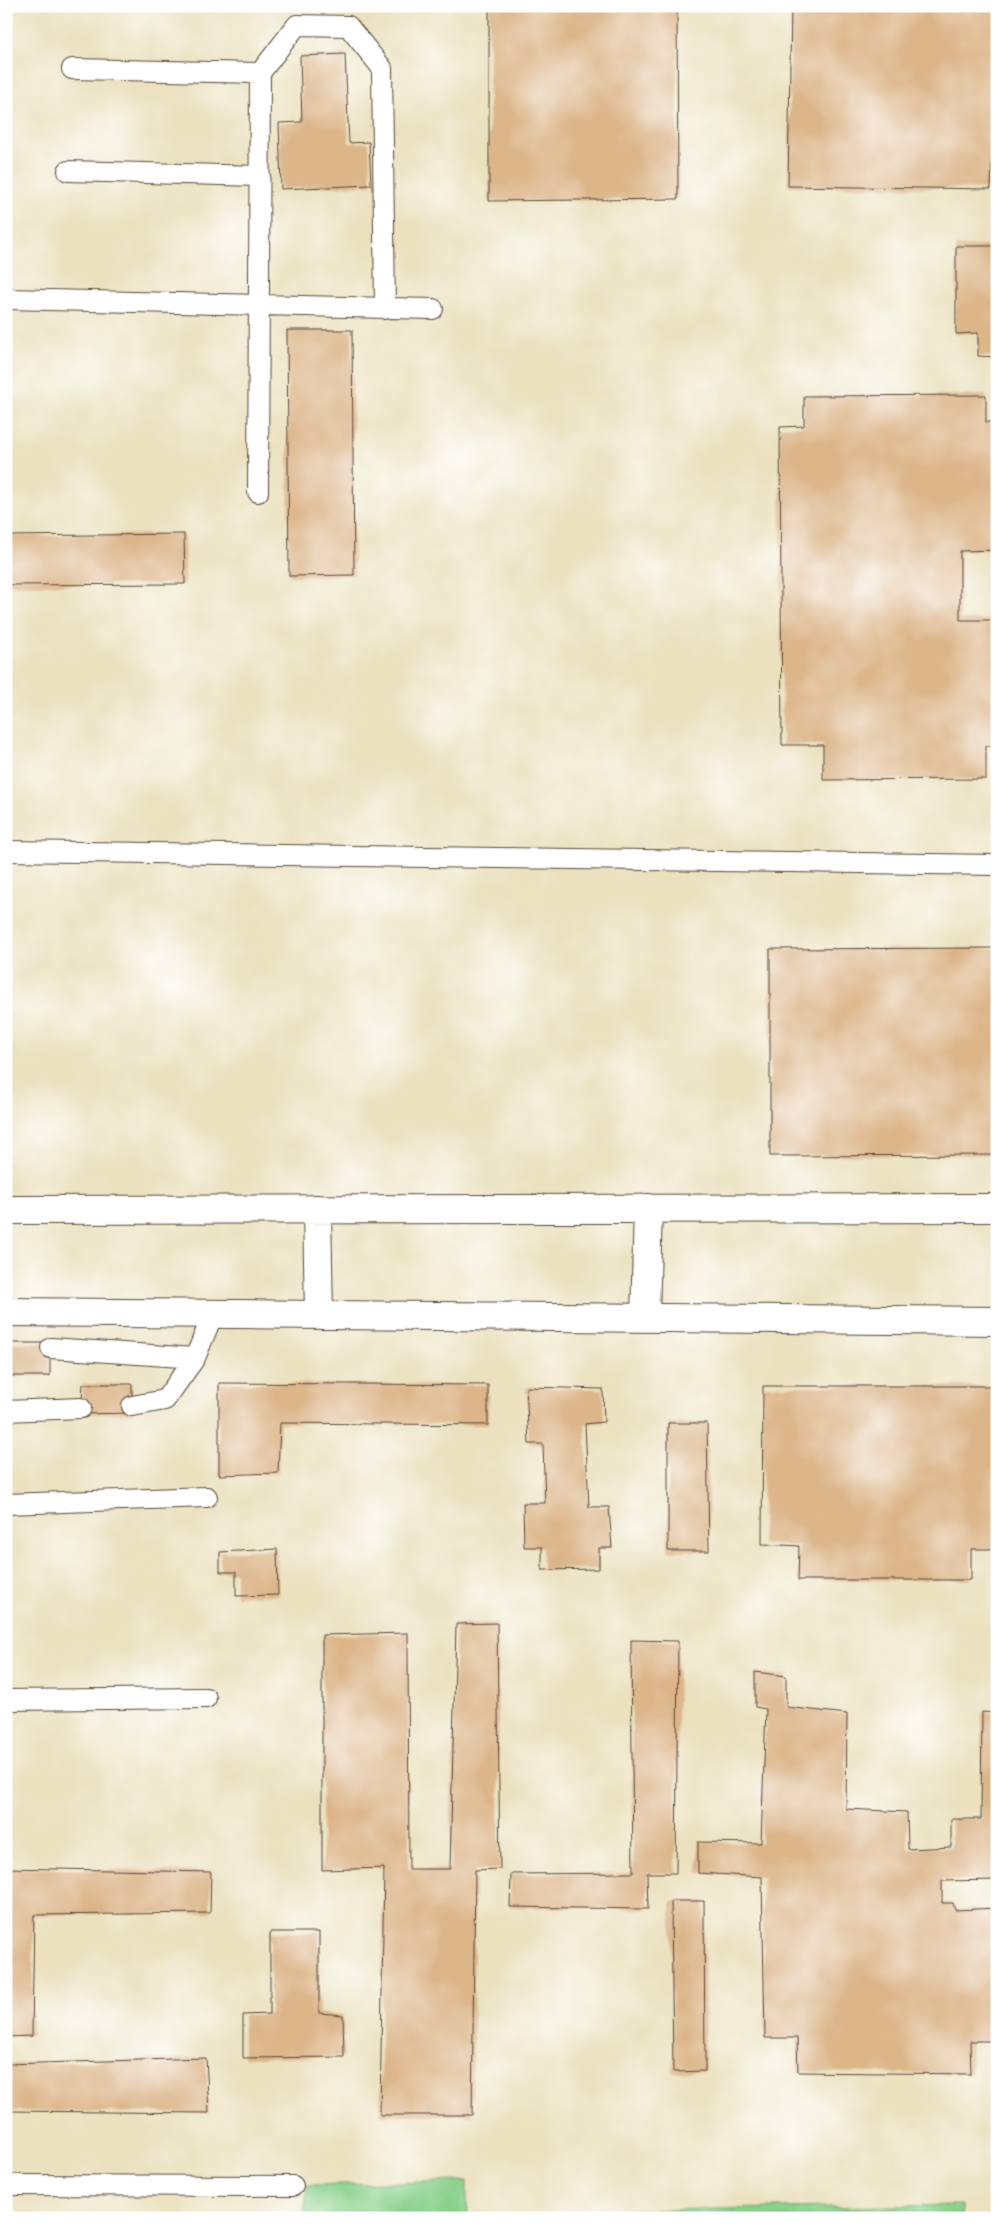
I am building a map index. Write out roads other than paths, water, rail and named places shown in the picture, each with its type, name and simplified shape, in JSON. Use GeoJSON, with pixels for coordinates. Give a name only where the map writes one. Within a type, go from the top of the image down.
{"type":"FeatureCollection","features":[{"type":"Feature","properties":{"kind":"street"},"geometry":{"type":"LineString","coordinates":[[644,1318],[648,1208]]}},
{"type":"Feature","properties":{"kind":"street"},"geometry":{"type":"LineString","coordinates":[[6,1210],[997,1208]]}},
{"type":"Feature","properties":{"kind":"street"},"geometry":{"type":"LineString","coordinates":[[317,1209],[319,1314]]}},
{"type":"Feature","properties":{"kind":"street"},"geometry":{"type":"LineString","coordinates":[[6,1312],[997,1321]]}},
{"type":"Feature","properties":{"kind":"lane"},"geometry":{"type":"LineString","coordinates":[[258,492],[260,73],[297,25],[348,26],[382,68],[385,308]]}},
{"type":"Feature","properties":{"kind":"lane"},"geometry":{"type":"LineString","coordinates":[[72,69],[260,73]]}},
{"type":"Feature","properties":{"kind":"lane"},"geometry":{"type":"LineString","coordinates":[[68,171],[260,176]]}},
{"type":"Feature","properties":{"kind":"lane"},"geometry":{"type":"LineString","coordinates":[[6,300],[433,309]]}},
{"type":"Feature","properties":{"kind":"lane"},"geometry":{"type":"LineString","coordinates":[[6,851],[997,865]]}},
{"type":"Feature","properties":{"kind":"lane"},"geometry":{"type":"LineString","coordinates":[[132,1406],[165,1400],[195,1358],[213,1314]]}},
{"type":"Feature","properties":{"kind":"lane"},"geometry":{"type":"LineString","coordinates":[[50,1348],[195,1358]]}},
{"type":"Feature","properties":{"kind":"lane"},"geometry":{"type":"LineString","coordinates":[[6,1411],[81,1408]]}},
{"type":"Feature","properties":{"kind":"lane"},"geometry":{"type":"LineString","coordinates":[[6,1504],[207,1496]]}},
{"type":"Feature","properties":{"kind":"lane"},"geometry":{"type":"LineString","coordinates":[[6,1700],[206,1698]]}},
{"type":"Feature","properties":{"kind":"lane"},"geometry":{"type":"LineString","coordinates":[[6,2184],[293,2186]]}}]}
